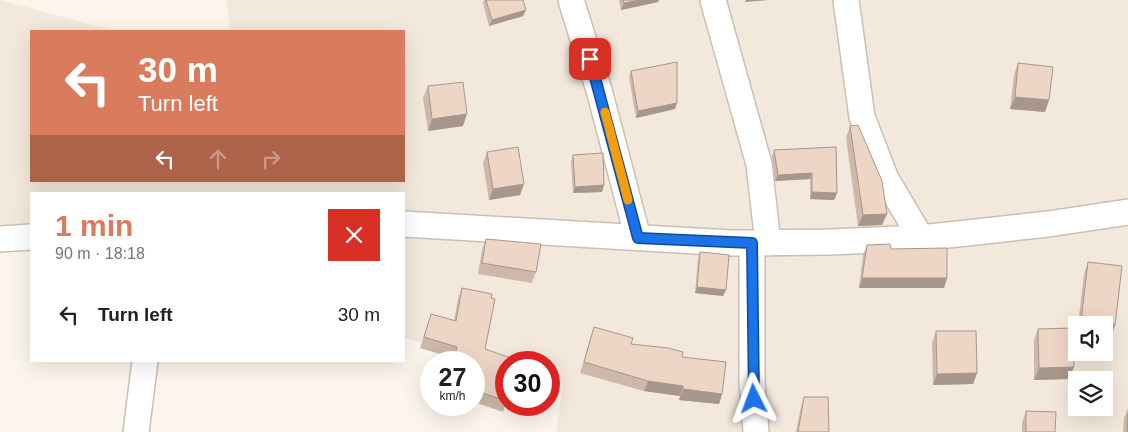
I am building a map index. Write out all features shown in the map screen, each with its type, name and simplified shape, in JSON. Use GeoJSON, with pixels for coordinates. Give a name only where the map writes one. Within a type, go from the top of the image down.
{"type":"FeatureCollection","features":[{"type":"Feature","properties":{"kind":"street"},"geometry":{"type":"LineString","coordinates":[[571,0],[600,90],[638,238]]}},
{"type":"Feature","properties":{"kind":"street"},"geometry":{"type":"LineString","coordinates":[[713,0],[759,164],[760,243],[752,382],[756,432]]}},
{"type":"Feature","properties":{"kind":"street"},"geometry":{"type":"LineString","coordinates":[[846,0],[862,117],[886,179],[921,238]]}},
{"type":"Feature","properties":{"kind":"street"},"geometry":{"type":"LineString","coordinates":[[405,224],[638,238],[760,243],[830,242],[921,238],[1048,224],[1128,212]]}},
{"type":"Feature","properties":{"kind":"street"},"geometry":{"type":"LineString","coordinates":[[0,239],[30,237]]}},
{"type":"Feature","properties":{"kind":"street"},"geometry":{"type":"LineString","coordinates":[[136,432],[145,362]]}},
{"type":"Feature","properties":{"kind":"shaded area"},"geometry":{"type":"Polygon","coordinates":[[[0,0],[111,30],[30,30],[30,182],[405,182],[405,30],[231,30],[226,0],[1128,0],[1128,432],[556,432],[558,416],[560,416],[563,386],[560,385],[560,351],[495,351],[495,366],[485,362],[485,351],[449,351],[405,337],[405,192],[30,192],[30,236],[0,237],[0,0]]]}},
{"type":"Feature","properties":{"kind":"building"},"geometry":{"type":"Polygon","coordinates":[[[486,0],[523,0],[526,10],[492,20],[486,0]]]}},
{"type":"Feature","properties":{"kind":"building"},"geometry":{"type":"Polygon","coordinates":[[[623,0],[640,0],[624,3],[623,0]]]}},
{"type":"Feature","properties":{"kind":"building"},"geometry":{"type":"Polygon","coordinates":[[[677,62],[677,103],[638,111],[631,71],[677,62]]]}},
{"type":"Feature","properties":{"kind":"building"},"geometry":{"type":"Polygon","coordinates":[[[1018,63],[1053,67],[1049,100],[1015,97],[1018,63]]]}},
{"type":"Feature","properties":{"kind":"building"},"geometry":{"type":"Polygon","coordinates":[[[463,82],[467,114],[432,119],[428,86],[463,82]]]}},
{"type":"Feature","properties":{"kind":"building"},"geometry":{"type":"Polygon","coordinates":[[[858,125],[882,181],[887,214],[863,215],[850,126],[858,125]]]}},
{"type":"Feature","properties":{"kind":"building"},"geometry":{"type":"Polygon","coordinates":[[[518,147],[524,184],[493,189],[487,152],[518,147]]]}},
{"type":"Feature","properties":{"kind":"building"},"geometry":{"type":"Polygon","coordinates":[[[836,147],[837,193],[812,192],[812,173],[778,175],[774,150],[836,147]]]}},
{"type":"Feature","properties":{"kind":"building"},"geometry":{"type":"Polygon","coordinates":[[[603,153],[604,185],[575,187],[573,155],[603,153]]]}},
{"type":"Feature","properties":{"kind":"building"},"geometry":{"type":"Polygon","coordinates":[[[486,239],[541,244],[536,272],[482,263],[486,239]]]}},
{"type":"Feature","properties":{"kind":"building"},"geometry":{"type":"Polygon","coordinates":[[[890,244],[891,249],[947,248],[947,278],[862,278],[867,245],[890,244]]]}},
{"type":"Feature","properties":{"kind":"building"},"geometry":{"type":"Polygon","coordinates":[[[700,252],[729,255],[726,290],[697,287],[700,252]]]}},
{"type":"Feature","properties":{"kind":"building"},"geometry":{"type":"Polygon","coordinates":[[[1088,262],[1122,266],[1115,325],[1113,325],[1113,316],[1082,316],[1088,262]]]}},
{"type":"Feature","properties":{"kind":"building"},"geometry":{"type":"Polygon","coordinates":[[[462,288],[492,294],[491,298],[495,299],[485,349],[495,352],[495,397],[485,394],[485,351],[456,351],[457,347],[424,337],[431,314],[456,321],[462,288]]]}},
{"type":"Feature","properties":{"kind":"building"},"geometry":{"type":"Polygon","coordinates":[[[594,327],[633,338],[631,344],[668,348],[683,352],[682,357],[726,362],[722,394],[683,389],[683,386],[648,381],[584,362],[594,327]]]}},
{"type":"Feature","properties":{"kind":"building"},"geometry":{"type":"Polygon","coordinates":[[[1068,328],[1068,361],[1074,361],[1074,367],[1039,368],[1038,329],[1068,328]]]}},
{"type":"Feature","properties":{"kind":"building"},"geometry":{"type":"Polygon","coordinates":[[[936,331],[976,331],[977,373],[937,374],[936,331]]]}},
{"type":"Feature","properties":{"kind":"building"},"geometry":{"type":"Polygon","coordinates":[[[804,397],[828,397],[829,432],[798,432],[804,397]]]}},
{"type":"Feature","properties":{"kind":"building"},"geometry":{"type":"Polygon","coordinates":[[[1026,411],[1056,412],[1055,432],[1026,432],[1026,411]]]}},
{"type":"Feature","properties":{"kind":"slow traffic"},"geometry":{"type":"LineString","coordinates":[[605,112],[628,200]]}},
{"type":"Feature","properties":{"kind":"route"},"geometry":{"type":"LineString","coordinates":[[590,59],[600,90],[638,238],[752,243],[752,382],[754,399]]}}]}
